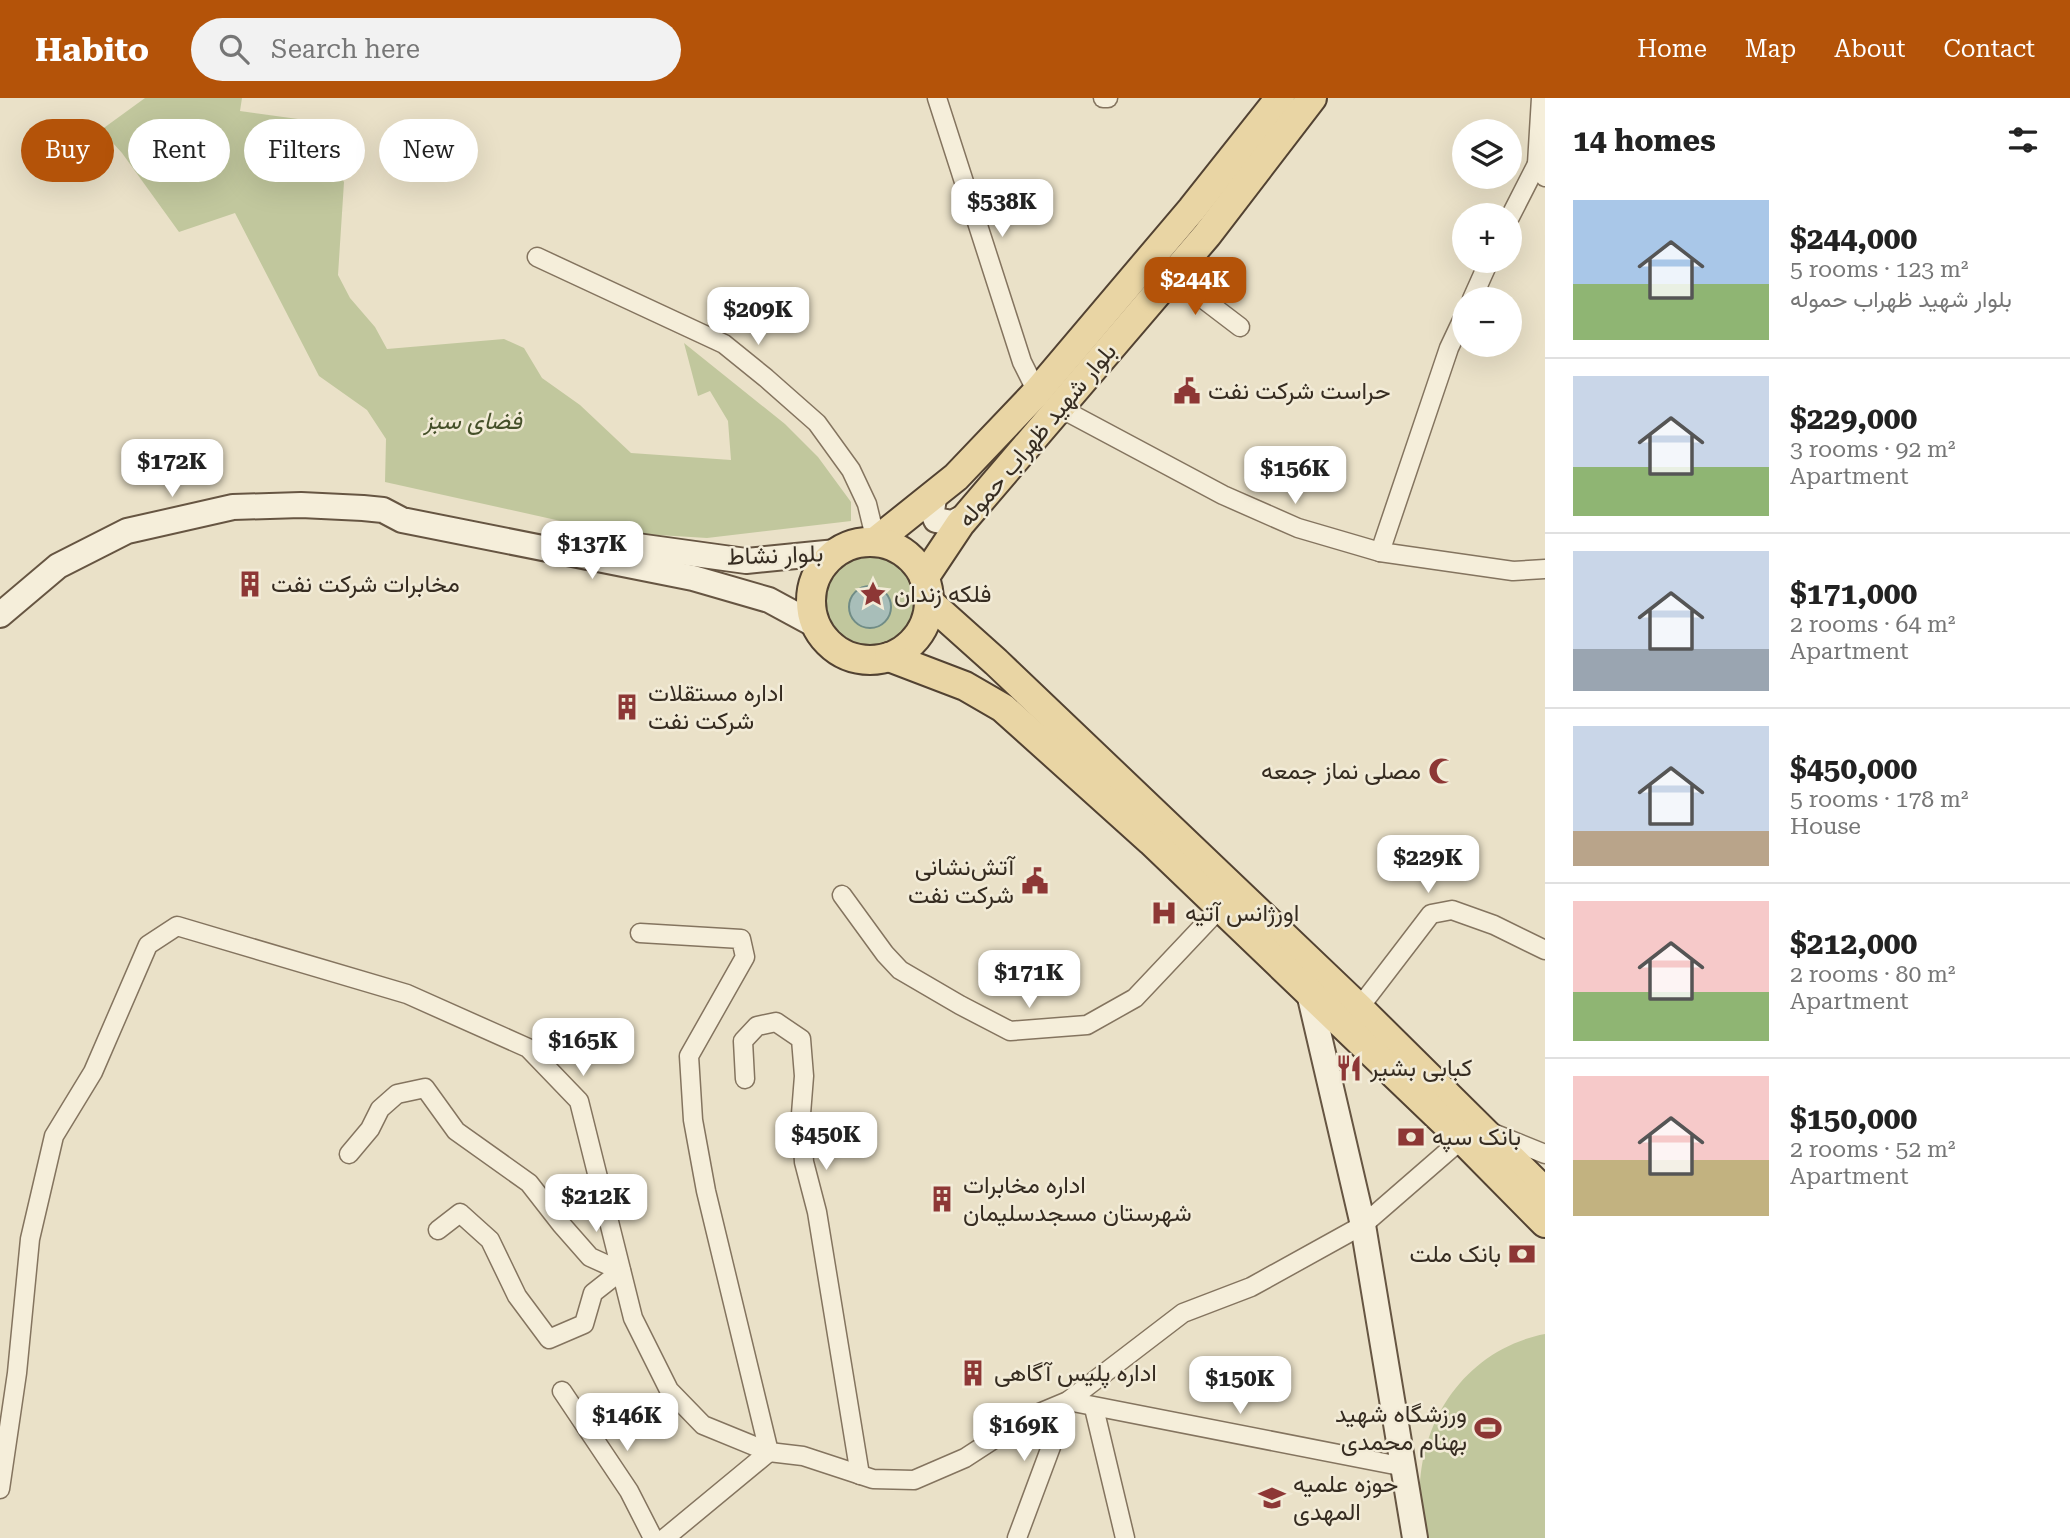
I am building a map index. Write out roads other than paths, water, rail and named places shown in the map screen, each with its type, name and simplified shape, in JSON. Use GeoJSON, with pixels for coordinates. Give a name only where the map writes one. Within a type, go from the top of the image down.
{"type":"FeatureCollection","features":[{"type":"Feature","properties":{"kind":"main road","name":"بلوار شهید ظهراب حموله"},"geometry":{"type":"LineString","coordinates":[[927,590],[968,515],[1048,400],[1192,209],[1280,98]]}},
{"type":"Feature","properties":{"kind":"main road","name":"بلوار شهید ظهراب حموله"},"geometry":{"type":"LineString","coordinates":[[876,541],[1048,400],[1173,276],[1312,98]]}},
{"type":"Feature","properties":{"kind":"main road"},"geometry":{"type":"LineString","coordinates":[[935,492],[932,511],[936,520],[952,523],[968,515]]}},
{"type":"Feature","properties":{"kind":"main road","name":"بلوار نشاط"},"geometry":{"type":"LineString","coordinates":[[0,615],[58,566],[127,531],[233,507],[302,505],[383,510],[402,520],[694,578],[769,600],[817,626]]}},
{"type":"Feature","properties":{"kind":"main road","name":"بلوار نشاط"},"geometry":{"type":"LineString","coordinates":[[383,510],[396,505],[436,510],[592,541],[746,561],[836,552]]}},
{"type":"Feature","properties":{"kind":"main road"},"geometry":{"type":"LineString","coordinates":[[927,590],[922,629],[913,641],[889,657],[863,660],[849,656],[827,642],[811,611],[811,595],[818,572],[836,552],[848,546],[876,541],[905,554],[916,564],[927,590],[990,656],[1359,1008],[1472,1134],[1545,1223]]}},
{"type":"Feature","properties":{"kind":"main road"},"geometry":{"type":"LineString","coordinates":[[965,686],[961,666],[964,659],[974,655],[990,656]]}},
{"type":"Feature","properties":{"kind":"main road"},"geometry":{"type":"LineString","coordinates":[[889,657],[965,686],[1003,708],[1151,841],[1309,993],[1472,1134],[1545,1192]]}},
{"type":"Feature","properties":{"kind":"main road"},"geometry":{"type":"LineString","coordinates":[[1309,993],[1363,1225],[1415,1538]]}},
{"type":"Feature","properties":{"kind":"street"},"geometry":{"type":"LineString","coordinates":[[937,98],[1022,362],[1048,400],[1223,495],[1298,528],[1380,552],[1513,571],[1545,569]]}},
{"type":"Feature","properties":{"kind":"street"},"geometry":{"type":"LineString","coordinates":[[1519,203],[1541,170],[1541,98]]}},
{"type":"Feature","properties":{"kind":"street"},"geometry":{"type":"LineString","coordinates":[[537,257],[724,344],[766,378],[817,423],[851,470],[867,504],[876,541]]}},
{"type":"Feature","properties":{"kind":"street"},"geometry":{"type":"LineString","coordinates":[[1173,276],[1240,327]]}},
{"type":"Feature","properties":{"kind":"street"},"geometry":{"type":"LineString","coordinates":[[1380,552],[1452,342]]}},
{"type":"Feature","properties":{"kind":"street"},"geometry":{"type":"LineString","coordinates":[[842,895],[885,954],[901,970],[1010,1031],[1087,1025],[1135,998],[1220,908]]}},
{"type":"Feature","properties":{"kind":"street"},"geometry":{"type":"LineString","coordinates":[[1359,1008],[1431,914],[1452,910],[1494,925],[1545,950]]}},
{"type":"Feature","properties":{"kind":"street"},"geometry":{"type":"LineString","coordinates":[[0,1489],[17,1373],[30,1238],[54,1136],[93,1072],[148,946],[177,926],[407,994],[528,1048],[579,1101],[633,1318],[669,1390],[703,1425],[769,1452],[803,1456],[873,1479],[914,1480],[965,1458],[1025,1419],[1068,1401],[1184,1314],[1251,1287],[1363,1225],[1472,1134],[1545,1154]]}},
{"type":"Feature","properties":{"kind":"street"},"geometry":{"type":"LineString","coordinates":[[640,933],[741,939],[745,957],[689,1056],[693,1120],[706,1191],[769,1452]]}},
{"type":"Feature","properties":{"kind":"street"},"geometry":{"type":"LineString","coordinates":[[745,1079],[743,1041],[757,1026],[776,1022],[801,1039],[804,1076],[801,1114],[804,1163],[817,1212],[860,1475]]}},
{"type":"Feature","properties":{"kind":"street"},"geometry":{"type":"LineString","coordinates":[[349,1154],[370,1129],[380,1109],[397,1094],[425,1088],[456,1131],[529,1183],[590,1257],[621,1271]]}},
{"type":"Feature","properties":{"kind":"street"},"geometry":{"type":"LineString","coordinates":[[438,1230],[460,1213],[491,1240],[517,1296],[549,1339],[584,1324],[593,1293],[621,1271]]}},
{"type":"Feature","properties":{"kind":"street"},"geometry":{"type":"LineString","coordinates":[[562,1391],[629,1491],[653,1538]]}},
{"type":"Feature","properties":{"kind":"street"},"geometry":{"type":"LineString","coordinates":[[1068,1401],[1405,1466]]}},
{"type":"Feature","properties":{"kind":"street"},"geometry":{"type":"LineString","coordinates":[[1017,1538],[1068,1401]]}},
{"type":"Feature","properties":{"kind":"street"},"geometry":{"type":"LineString","coordinates":[[1094,1408],[1125,1538]]}},
{"type":"Feature","properties":{"kind":"street"},"geometry":{"type":"LineString","coordinates":[[665,1538],[769,1452]]}},
{"type":"Feature","properties":{"kind":"water"},"geometry":{"type":"Polygon","coordinates":[[[870,586],[885,592],[891,607],[885,622],[870,628],[855,622],[849,607],[855,592],[870,586]]]}},
{"type":"Feature","properties":{"kind":"place","name":"حراست شرکت نفت"},"geometry":{"type":"Point","coordinates":[1187,391]}},
{"type":"Feature","properties":{"kind":"place","name":"مخابرات شرکت نفت"},"geometry":{"type":"Point","coordinates":[250,584]}},
{"type":"Feature","properties":{"kind":"place","name":"فلکه زندان"},"geometry":{"type":"Point","coordinates":[873,594]}},
{"type":"Feature","properties":{"kind":"place","name":"اداره مستقلات شرکت نفت"},"geometry":{"type":"Point","coordinates":[627,707]}},
{"type":"Feature","properties":{"kind":"place","name":"مصلی نماز جمعه"},"geometry":{"type":"Point","coordinates":[1442,771]}},
{"type":"Feature","properties":{"kind":"place","name":"آتش‌نشانی شرکت نفت"},"geometry":{"type":"Point","coordinates":[1035,881]}},
{"type":"Feature","properties":{"kind":"place","name":"اورژانس آتیه"},"geometry":{"type":"Point","coordinates":[1164,913]}},
{"type":"Feature","properties":{"kind":"place","name":"کبابی بشیر"},"geometry":{"type":"Point","coordinates":[1349,1068]}},
{"type":"Feature","properties":{"kind":"place","name":"بانک سپه"},"geometry":{"type":"Point","coordinates":[1411,1137]}},
{"type":"Feature","properties":{"kind":"place","name":"اداره مخابرات شهرستان مسجدسلیمان"},"geometry":{"type":"Point","coordinates":[942,1199]}},
{"type":"Feature","properties":{"kind":"place","name":"بانک ملت"},"geometry":{"type":"Point","coordinates":[1522,1254]}},
{"type":"Feature","properties":{"kind":"place","name":"اداره پلیس آگاهی"},"geometry":{"type":"Point","coordinates":[973,1373]}},
{"type":"Feature","properties":{"kind":"place","name":"ورزشگاه شهید بهنام محمدی"},"geometry":{"type":"Point","coordinates":[1488,1428]}},
{"type":"Feature","properties":{"kind":"place","name":"حوزه علمیه المهدی"},"geometry":{"type":"Point","coordinates":[1272,1498]}},
{"type":"Feature","properties":{"kind":"park label","name":"فضای سبز"},"geometry":{"type":"Point","coordinates":[473,421]}}]}
